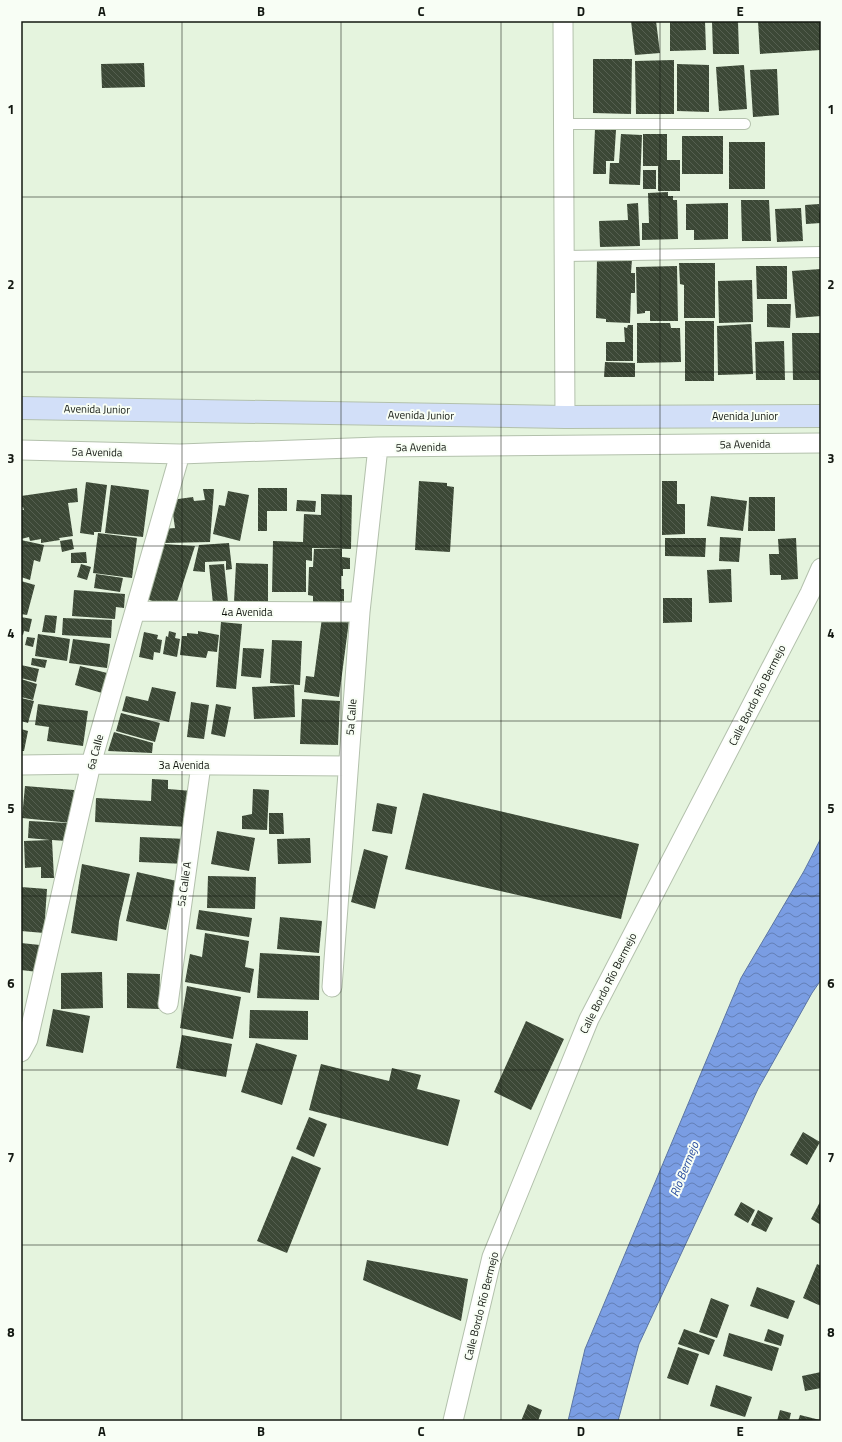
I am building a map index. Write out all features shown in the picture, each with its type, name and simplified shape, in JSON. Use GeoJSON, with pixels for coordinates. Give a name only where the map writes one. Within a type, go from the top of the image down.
{"type":"FeatureCollection","features":[{"type":"Feature","properties":{"kind":"main road","name":"Avenida Junior"},"geometry":{"type":"LineString","coordinates":[[21,408],[565,417],[821,416]]}},
{"type":"Feature","properties":{"kind":"street"},"geometry":{"type":"LineString","coordinates":[[563,21],[565,417]]}},
{"type":"Feature","properties":{"kind":"street","name":"5a Avenida"},"geometry":{"type":"LineString","coordinates":[[21,450],[180,454],[378,447],[821,443]]}},
{"type":"Feature","properties":{"kind":"street","name":"5a Calle"},"geometry":{"type":"LineString","coordinates":[[332,987],[347,766],[360,612],[378,447]]}},
{"type":"Feature","properties":{"kind":"street","name":"6a Calle"},"geometry":{"type":"LineString","coordinates":[[21,1052],[28,1039],[91,764],[180,454]]}},
{"type":"Feature","properties":{"kind":"street","name":"Calle Bordo Río Bermejo"},"geometry":{"type":"LineString","coordinates":[[453,1421],[492,1257],[589,1019],[810,593],[821,568]]}},
{"type":"Feature","properties":{"kind":"street","name":"4a Avenida"},"geometry":{"type":"LineString","coordinates":[[135,611],[360,612]]}},
{"type":"Feature","properties":{"kind":"street","name":"3a Avenida"},"geometry":{"type":"LineString","coordinates":[[21,765],[91,764],[347,766]]}},
{"type":"Feature","properties":{"kind":"street","name":"5a Calle A"},"geometry":{"type":"LineString","coordinates":[[168,1004],[201,765]]}},
{"type":"Feature","properties":{"kind":"lane"},"geometry":{"type":"LineString","coordinates":[[564,124],[745,124]]}},
{"type":"Feature","properties":{"kind":"lane"},"geometry":{"type":"LineString","coordinates":[[564,256],[821,252]]}},
{"type":"Feature","properties":{"kind":"water","name":"Río Bermejo"},"geometry":{"type":"Polygon","coordinates":[[[821,838],[821,980],[812,993],[758,1089],[639,1344],[618,1421],[568,1421],[585,1349],[741,978],[804,871],[821,838]]]}},
{"type":"Feature","properties":{"kind":"building"},"geometry":{"type":"Polygon","coordinates":[[[631,21],[656,21],[660,53],[635,55],[631,21]]]}},
{"type":"Feature","properties":{"kind":"building"},"geometry":{"type":"Polygon","coordinates":[[[670,21],[705,21],[706,50],[670,51],[670,21]]]}},
{"type":"Feature","properties":{"kind":"building"},"geometry":{"type":"Polygon","coordinates":[[[712,21],[738,21],[739,54],[713,54],[712,21]]]}},
{"type":"Feature","properties":{"kind":"building"},"geometry":{"type":"Polygon","coordinates":[[[758,21],[821,21],[821,50],[760,54],[758,21]]]}},
{"type":"Feature","properties":{"kind":"building"},"geometry":{"type":"Polygon","coordinates":[[[593,59],[632,59],[631,114],[593,113],[593,59]]]}},
{"type":"Feature","properties":{"kind":"building"},"geometry":{"type":"Polygon","coordinates":[[[674,60],[674,114],[636,114],[635,61],[674,60]]]}},
{"type":"Feature","properties":{"kind":"building"},"geometry":{"type":"Polygon","coordinates":[[[144,63],[145,87],[102,88],[101,64],[144,63]]]}},
{"type":"Feature","properties":{"kind":"building"},"geometry":{"type":"Polygon","coordinates":[[[677,64],[709,65],[709,112],[677,111],[677,64]]]}},
{"type":"Feature","properties":{"kind":"building"},"geometry":{"type":"Polygon","coordinates":[[[744,65],[747,109],[719,111],[716,67],[744,65]]]}},
{"type":"Feature","properties":{"kind":"building"},"geometry":{"type":"Polygon","coordinates":[[[777,69],[779,115],[753,117],[750,70],[777,69]]]}},
{"type":"Feature","properties":{"kind":"building"},"geometry":{"type":"Polygon","coordinates":[[[595,129],[616,130],[614,161],[606,161],[606,174],[593,174],[595,129]]]}},
{"type":"Feature","properties":{"kind":"building"},"geometry":{"type":"Polygon","coordinates":[[[621,134],[642,135],[640,185],[609,184],[610,163],[619,163],[621,134]]]}},
{"type":"Feature","properties":{"kind":"building"},"geometry":{"type":"Polygon","coordinates":[[[643,134],[667,134],[667,160],[680,160],[680,191],[658,191],[658,166],[643,166],[643,134]]]}},
{"type":"Feature","properties":{"kind":"building"},"geometry":{"type":"Polygon","coordinates":[[[682,136],[723,136],[723,174],[682,174],[682,136]]]}},
{"type":"Feature","properties":{"kind":"building"},"geometry":{"type":"Polygon","coordinates":[[[729,142],[765,142],[765,189],[729,189],[729,142]]]}},
{"type":"Feature","properties":{"kind":"building"},"geometry":{"type":"Polygon","coordinates":[[[643,170],[656,170],[656,189],[643,189],[643,170]]]}},
{"type":"Feature","properties":{"kind":"building"},"geometry":{"type":"Polygon","coordinates":[[[668,192],[668,196],[673,196],[673,200],[677,200],[678,239],[642,240],[642,223],[649,223],[648,193],[668,192]]]}},
{"type":"Feature","properties":{"kind":"building"},"geometry":{"type":"Polygon","coordinates":[[[741,200],[769,200],[771,241],[742,241],[741,200]]]}},
{"type":"Feature","properties":{"kind":"building"},"geometry":{"type":"Polygon","coordinates":[[[638,203],[640,246],[600,247],[599,221],[628,220],[627,204],[638,203]]]}},
{"type":"Feature","properties":{"kind":"building"},"geometry":{"type":"Polygon","coordinates":[[[728,203],[728,239],[694,240],[694,230],[686,230],[686,204],[728,203]]]}},
{"type":"Feature","properties":{"kind":"building"},"geometry":{"type":"Polygon","coordinates":[[[819,204],[821,223],[806,224],[805,205],[819,204]]]}},
{"type":"Feature","properties":{"kind":"building"},"geometry":{"type":"Polygon","coordinates":[[[801,208],[803,241],[777,242],[775,209],[801,208]]]}},
{"type":"Feature","properties":{"kind":"building"},"geometry":{"type":"Polygon","coordinates":[[[597,258],[632,259],[631,273],[635,273],[635,293],[631,293],[630,323],[606,322],[606,319],[596,318],[597,258]]]}},
{"type":"Feature","properties":{"kind":"building"},"geometry":{"type":"Polygon","coordinates":[[[679,263],[715,263],[715,318],[684,318],[684,285],[680,284],[679,263]]]}},
{"type":"Feature","properties":{"kind":"building"},"geometry":{"type":"Polygon","coordinates":[[[677,266],[678,321],[650,321],[650,311],[637,314],[636,267],[677,266]]]}},
{"type":"Feature","properties":{"kind":"building"},"geometry":{"type":"Polygon","coordinates":[[[756,266],[787,266],[787,299],[757,299],[756,266]]]}},
{"type":"Feature","properties":{"kind":"building"},"geometry":{"type":"Polygon","coordinates":[[[821,269],[821,316],[796,318],[792,271],[821,269]]]}},
{"type":"Feature","properties":{"kind":"building"},"geometry":{"type":"Polygon","coordinates":[[[752,280],[753,322],[719,323],[718,281],[752,280]]]}},
{"type":"Feature","properties":{"kind":"building"},"geometry":{"type":"Polygon","coordinates":[[[767,304],[791,304],[790,328],[767,327],[767,304]]]}},
{"type":"Feature","properties":{"kind":"building"},"geometry":{"type":"Polygon","coordinates":[[[685,321],[714,321],[714,381],[685,381],[685,321]]]}},
{"type":"Feature","properties":{"kind":"building"},"geometry":{"type":"Polygon","coordinates":[[[637,323],[670,323],[671,328],[680,328],[681,362],[637,363],[637,323]]]}},
{"type":"Feature","properties":{"kind":"building"},"geometry":{"type":"Polygon","coordinates":[[[751,324],[753,374],[718,375],[717,326],[751,324]]]}},
{"type":"Feature","properties":{"kind":"building"},"geometry":{"type":"Polygon","coordinates":[[[628,325],[633,325],[633,361],[606,361],[606,342],[625,342],[624,327],[627,328],[628,325]]]}},
{"type":"Feature","properties":{"kind":"building"},"geometry":{"type":"Polygon","coordinates":[[[792,333],[821,333],[821,380],[793,380],[792,333]]]}},
{"type":"Feature","properties":{"kind":"building"},"geometry":{"type":"Polygon","coordinates":[[[784,341],[785,380],[756,380],[755,342],[784,341]]]}},
{"type":"Feature","properties":{"kind":"building"},"geometry":{"type":"Polygon","coordinates":[[[605,362],[635,363],[635,377],[604,377],[605,362]]]}},
{"type":"Feature","properties":{"kind":"building"},"geometry":{"type":"Polygon","coordinates":[[[419,481],[447,483],[447,486],[454,487],[450,552],[415,550],[419,481]]]}},
{"type":"Feature","properties":{"kind":"building"},"geometry":{"type":"Polygon","coordinates":[[[662,481],[677,481],[677,504],[685,504],[685,534],[662,535],[662,481]]]}},
{"type":"Feature","properties":{"kind":"building"},"geometry":{"type":"Polygon","coordinates":[[[86,482],[107,485],[101,532],[94,532],[94,535],[80,533],[86,482]]]}},
{"type":"Feature","properties":{"kind":"building"},"geometry":{"type":"Polygon","coordinates":[[[111,485],[149,490],[143,537],[105,533],[111,485]]]}},
{"type":"Feature","properties":{"kind":"building"},"geometry":{"type":"Polygon","coordinates":[[[77,488],[78,502],[68,503],[73,536],[41,543],[41,539],[30,541],[29,537],[21,539],[21,510],[24,510],[23,507],[21,507],[21,496],[77,488]]]}},
{"type":"Feature","properties":{"kind":"building"},"geometry":{"type":"Polygon","coordinates":[[[258,488],[287,488],[287,511],[267,511],[267,531],[258,531],[258,488]]]}},
{"type":"Feature","properties":{"kind":"building"},"geometry":{"type":"Polygon","coordinates":[[[203,489],[214,489],[210,542],[164,543],[163,529],[175,528],[171,500],[193,497],[194,501],[205,500],[203,489]]]}},
{"type":"Feature","properties":{"kind":"building"},"geometry":{"type":"Polygon","coordinates":[[[228,491],[249,495],[240,541],[213,534],[219,505],[225,506],[228,491]]]}},
{"type":"Feature","properties":{"kind":"building"},"geometry":{"type":"Polygon","coordinates":[[[321,494],[352,495],[351,549],[312,548],[312,561],[306,560],[306,592],[272,592],[273,541],[303,542],[304,514],[321,515],[321,494]]]}},
{"type":"Feature","properties":{"kind":"building"},"geometry":{"type":"Polygon","coordinates":[[[711,496],[747,501],[743,531],[707,526],[711,496]]]}},
{"type":"Feature","properties":{"kind":"building"},"geometry":{"type":"Polygon","coordinates":[[[749,497],[775,497],[775,531],[748,531],[749,497]]]}},
{"type":"Feature","properties":{"kind":"building"},"geometry":{"type":"Polygon","coordinates":[[[297,500],[316,501],[315,512],[296,511],[297,500]]]}},
{"type":"Feature","properties":{"kind":"building"},"geometry":{"type":"Polygon","coordinates":[[[98,533],[137,538],[132,578],[93,573],[98,533]]]}},
{"type":"Feature","properties":{"kind":"building"},"geometry":{"type":"Polygon","coordinates":[[[720,537],[741,538],[739,562],[719,561],[720,537]]]}},
{"type":"Feature","properties":{"kind":"building"},"geometry":{"type":"Polygon","coordinates":[[[665,538],[706,538],[705,557],[665,556],[665,538]]]}},
{"type":"Feature","properties":{"kind":"building"},"geometry":{"type":"Polygon","coordinates":[[[796,538],[798,579],[781,580],[781,575],[770,575],[769,554],[779,554],[778,539],[796,538]]]}},
{"type":"Feature","properties":{"kind":"building"},"geometry":{"type":"Polygon","coordinates":[[[72,539],[74,549],[62,552],[60,541],[72,539]]]}},
{"type":"Feature","properties":{"kind":"building"},"geometry":{"type":"Polygon","coordinates":[[[21,540],[44,545],[40,562],[34,560],[30,580],[21,577],[21,540]]]}},
{"type":"Feature","properties":{"kind":"building"},"geometry":{"type":"Polygon","coordinates":[[[229,543],[232,569],[226,570],[226,561],[205,562],[205,572],[193,571],[199,545],[229,543]]]}},
{"type":"Feature","properties":{"kind":"building"},"geometry":{"type":"Polygon","coordinates":[[[163,544],[195,546],[175,608],[146,599],[163,544]]]}},
{"type":"Feature","properties":{"kind":"building"},"geometry":{"type":"Polygon","coordinates":[[[314,549],[342,549],[342,557],[350,558],[350,569],[343,569],[343,576],[341,576],[341,589],[344,589],[344,601],[340,601],[340,608],[313,607],[313,596],[308,595],[309,567],[313,567],[314,549]]]}},
{"type":"Feature","properties":{"kind":"building"},"geometry":{"type":"Polygon","coordinates":[[[86,552],[87,563],[71,563],[71,553],[86,552]]]}},
{"type":"Feature","properties":{"kind":"building"},"geometry":{"type":"Polygon","coordinates":[[[236,563],[268,564],[268,603],[234,602],[236,563]]]}},
{"type":"Feature","properties":{"kind":"building"},"geometry":{"type":"Polygon","coordinates":[[[81,564],[91,567],[87,580],[77,577],[81,564]]]}},
{"type":"Feature","properties":{"kind":"building"},"geometry":{"type":"Polygon","coordinates":[[[224,564],[228,602],[213,604],[209,565],[224,564]]]}},
{"type":"Feature","properties":{"kind":"building"},"geometry":{"type":"Polygon","coordinates":[[[731,569],[732,602],[709,603],[707,570],[731,569]]]}},
{"type":"Feature","properties":{"kind":"building"},"geometry":{"type":"Polygon","coordinates":[[[96,574],[123,578],[120,592],[94,588],[96,574]]]}},
{"type":"Feature","properties":{"kind":"building"},"geometry":{"type":"Polygon","coordinates":[[[21,581],[35,585],[27,615],[21,614],[21,581]]]}},
{"type":"Feature","properties":{"kind":"building"},"geometry":{"type":"Polygon","coordinates":[[[74,590],[125,594],[124,608],[116,607],[115,619],[72,616],[74,590]]]}},
{"type":"Feature","properties":{"kind":"building"},"geometry":{"type":"Polygon","coordinates":[[[663,598],[692,598],[692,622],[663,623],[663,598]]]}},
{"type":"Feature","properties":{"kind":"building"},"geometry":{"type":"Polygon","coordinates":[[[45,615],[57,616],[55,633],[42,632],[45,615]]]}},
{"type":"Feature","properties":{"kind":"building"},"geometry":{"type":"Polygon","coordinates":[[[21,617],[32,619],[29,632],[24,631],[23,635],[21,635],[21,617]]]}},
{"type":"Feature","properties":{"kind":"building"},"geometry":{"type":"Polygon","coordinates":[[[63,618],[112,620],[111,638],[62,635],[63,618]]]}},
{"type":"Feature","properties":{"kind":"building"},"geometry":{"type":"Polygon","coordinates":[[[322,618],[349,621],[339,697],[304,692],[306,676],[314,677],[322,618]]]}},
{"type":"Feature","properties":{"kind":"building"},"geometry":{"type":"Polygon","coordinates":[[[221,622],[242,624],[236,689],[216,687],[221,622]]]}},
{"type":"Feature","properties":{"kind":"building"},"geometry":{"type":"Polygon","coordinates":[[[169,631],[176,633],[175,638],[180,639],[177,657],[163,654],[166,636],[168,637],[169,631]]]}},
{"type":"Feature","properties":{"kind":"building"},"geometry":{"type":"Polygon","coordinates":[[[198,631],[219,635],[217,652],[208,651],[206,658],[180,655],[182,636],[187,636],[187,633],[198,634],[198,631]]]}},
{"type":"Feature","properties":{"kind":"building"},"geometry":{"type":"Polygon","coordinates":[[[144,632],[158,635],[157,639],[162,640],[160,653],[154,652],[153,660],[139,657],[144,632]]]}},
{"type":"Feature","properties":{"kind":"building"},"geometry":{"type":"Polygon","coordinates":[[[38,634],[70,639],[67,661],[35,656],[38,634]]]}},
{"type":"Feature","properties":{"kind":"building"},"geometry":{"type":"Polygon","coordinates":[[[27,637],[35,638],[33,647],[25,645],[27,637]]]}},
{"type":"Feature","properties":{"kind":"building"},"geometry":{"type":"Polygon","coordinates":[[[73,639],[110,644],[107,668],[69,663],[73,639]]]}},
{"type":"Feature","properties":{"kind":"building"},"geometry":{"type":"Polygon","coordinates":[[[272,640],[302,641],[300,685],[270,683],[272,640]]]}},
{"type":"Feature","properties":{"kind":"building"},"geometry":{"type":"Polygon","coordinates":[[[243,648],[264,649],[261,678],[241,676],[243,648]]]}},
{"type":"Feature","properties":{"kind":"building"},"geometry":{"type":"Polygon","coordinates":[[[32,658],[47,660],[45,668],[31,665],[32,658]]]}},
{"type":"Feature","properties":{"kind":"building"},"geometry":{"type":"Polygon","coordinates":[[[21,665],[39,669],[36,682],[21,678],[21,665]]]}},
{"type":"Feature","properties":{"kind":"building"},"geometry":{"type":"Polygon","coordinates":[[[80,666],[107,673],[102,693],[75,685],[80,666]]]}},
{"type":"Feature","properties":{"kind":"building"},"geometry":{"type":"Polygon","coordinates":[[[21,679],[37,684],[33,700],[21,697],[21,679]]]}},
{"type":"Feature","properties":{"kind":"building"},"geometry":{"type":"Polygon","coordinates":[[[294,685],[295,717],[254,719],[252,687],[294,685]]]}},
{"type":"Feature","properties":{"kind":"building"},"geometry":{"type":"Polygon","coordinates":[[[152,687],[176,692],[169,722],[122,711],[126,696],[148,701],[152,687]]]}},
{"type":"Feature","properties":{"kind":"building"},"geometry":{"type":"Polygon","coordinates":[[[21,698],[34,701],[28,723],[21,721],[21,698]]]}},
{"type":"Feature","properties":{"kind":"building"},"geometry":{"type":"Polygon","coordinates":[[[302,699],[340,701],[338,745],[300,744],[302,699]]]}},
{"type":"Feature","properties":{"kind":"building"},"geometry":{"type":"Polygon","coordinates":[[[191,702],[209,705],[204,739],[187,737],[191,702]]]}},
{"type":"Feature","properties":{"kind":"building"},"geometry":{"type":"Polygon","coordinates":[[[38,704],[88,711],[83,746],[47,741],[49,727],[35,725],[38,704]]]}},
{"type":"Feature","properties":{"kind":"building"},"geometry":{"type":"Polygon","coordinates":[[[216,704],[231,707],[225,737],[211,734],[216,704]]]}},
{"type":"Feature","properties":{"kind":"building"},"geometry":{"type":"Polygon","coordinates":[[[121,713],[160,723],[155,742],[116,731],[121,713]]]}},
{"type":"Feature","properties":{"kind":"building"},"geometry":{"type":"Polygon","coordinates":[[[21,729],[28,731],[24,751],[21,751],[21,729]]]}},
{"type":"Feature","properties":{"kind":"building"},"geometry":{"type":"Polygon","coordinates":[[[114,732],[153,743],[152,753],[108,751],[114,732]]]}},
{"type":"Feature","properties":{"kind":"building"},"geometry":{"type":"Polygon","coordinates":[[[152,779],[168,780],[168,789],[192,791],[189,827],[95,822],[96,798],[151,801],[152,779]]]}},
{"type":"Feature","properties":{"kind":"building"},"geometry":{"type":"Polygon","coordinates":[[[25,786],[74,790],[71,823],[22,818],[25,786]]]}},
{"type":"Feature","properties":{"kind":"building"},"geometry":{"type":"Polygon","coordinates":[[[253,789],[269,790],[267,830],[242,829],[242,816],[252,814],[253,789]]]}},
{"type":"Feature","properties":{"kind":"building"},"geometry":{"type":"Polygon","coordinates":[[[423,793],[639,844],[621,919],[405,869],[423,793]]]}},
{"type":"Feature","properties":{"kind":"building"},"geometry":{"type":"Polygon","coordinates":[[[377,803],[397,807],[392,834],[372,831],[377,803]]]}},
{"type":"Feature","properties":{"kind":"building"},"geometry":{"type":"Polygon","coordinates":[[[269,813],[283,813],[284,834],[269,834],[269,813]]]}},
{"type":"Feature","properties":{"kind":"building"},"geometry":{"type":"Polygon","coordinates":[[[29,821],[67,823],[66,841],[52,840],[54,878],[41,878],[41,867],[25,868],[24,841],[50,840],[28,838],[29,821]]]}},
{"type":"Feature","properties":{"kind":"building"},"geometry":{"type":"Polygon","coordinates":[[[217,831],[255,838],[249,871],[211,864],[217,831]]]}},
{"type":"Feature","properties":{"kind":"building"},"geometry":{"type":"Polygon","coordinates":[[[140,837],[187,839],[186,864],[139,862],[140,837]]]}},
{"type":"Feature","properties":{"kind":"building"},"geometry":{"type":"Polygon","coordinates":[[[310,838],[311,863],[278,864],[277,839],[310,838]]]}},
{"type":"Feature","properties":{"kind":"building"},"geometry":{"type":"Polygon","coordinates":[[[364,849],[388,856],[375,909],[351,902],[364,849]]]}},
{"type":"Feature","properties":{"kind":"building"},"geometry":{"type":"Polygon","coordinates":[[[82,864],[130,874],[119,921],[117,941],[71,933],[82,864]]]}},
{"type":"Feature","properties":{"kind":"building"},"geometry":{"type":"Polygon","coordinates":[[[137,872],[177,881],[166,930],[126,921],[137,872]]]}},
{"type":"Feature","properties":{"kind":"building"},"geometry":{"type":"Polygon","coordinates":[[[208,876],[256,877],[255,909],[207,908],[208,876]]]}},
{"type":"Feature","properties":{"kind":"building"},"geometry":{"type":"Polygon","coordinates":[[[21,887],[47,889],[44,933],[21,931],[21,887]]]}},
{"type":"Feature","properties":{"kind":"building"},"geometry":{"type":"Polygon","coordinates":[[[199,910],[252,918],[249,937],[196,929],[199,910]]]}},
{"type":"Feature","properties":{"kind":"building"},"geometry":{"type":"Polygon","coordinates":[[[280,917],[322,921],[319,953],[277,949],[280,917]]]}},
{"type":"Feature","properties":{"kind":"building"},"geometry":{"type":"Polygon","coordinates":[[[205,933],[249,941],[245,967],[254,969],[250,993],[185,982],[190,954],[202,957],[205,933]]]}},
{"type":"Feature","properties":{"kind":"building"},"geometry":{"type":"Polygon","coordinates":[[[21,943],[40,945],[38,972],[21,970],[21,943]]]}},
{"type":"Feature","properties":{"kind":"building"},"geometry":{"type":"Polygon","coordinates":[[[260,953],[320,956],[319,1000],[257,998],[260,953]]]}},
{"type":"Feature","properties":{"kind":"building"},"geometry":{"type":"Polygon","coordinates":[[[102,972],[103,1008],[61,1009],[61,973],[102,972]]]}},
{"type":"Feature","properties":{"kind":"building"},"geometry":{"type":"Polygon","coordinates":[[[127,973],[160,974],[159,1009],[127,1008],[127,973]]]}},
{"type":"Feature","properties":{"kind":"building"},"geometry":{"type":"Polygon","coordinates":[[[187,986],[241,997],[233,1039],[180,1028],[187,986]]]}},
{"type":"Feature","properties":{"kind":"building"},"geometry":{"type":"Polygon","coordinates":[[[53,1009],[90,1016],[83,1053],[46,1046],[53,1009]]]}},
{"type":"Feature","properties":{"kind":"building"},"geometry":{"type":"Polygon","coordinates":[[[250,1010],[308,1011],[308,1040],[249,1038],[250,1010]]]}},
{"type":"Feature","properties":{"kind":"building"},"geometry":{"type":"Polygon","coordinates":[[[526,1021],[564,1039],[531,1110],[494,1092],[526,1021]]]}},
{"type":"Feature","properties":{"kind":"building"},"geometry":{"type":"Polygon","coordinates":[[[182,1035],[232,1044],[226,1077],[176,1068],[182,1035]]]}},
{"type":"Feature","properties":{"kind":"building"},"geometry":{"type":"Polygon","coordinates":[[[256,1043],[297,1055],[282,1105],[241,1092],[256,1043]]]}},
{"type":"Feature","properties":{"kind":"building"},"geometry":{"type":"Polygon","coordinates":[[[321,1064],[389,1081],[392,1068],[421,1075],[417,1089],[460,1100],[448,1146],[309,1110],[321,1064]]]}},
{"type":"Feature","properties":{"kind":"building"},"geometry":{"type":"Polygon","coordinates":[[[309,1117],[327,1124],[314,1157],[296,1149],[309,1117]]]}},
{"type":"Feature","properties":{"kind":"building"},"geometry":{"type":"Polygon","coordinates":[[[803,1132],[820,1142],[807,1165],[790,1155],[803,1132]]]}},
{"type":"Feature","properties":{"kind":"building"},"geometry":{"type":"Polygon","coordinates":[[[292,1156],[321,1168],[287,1253],[257,1241],[292,1156]]]}},
{"type":"Feature","properties":{"kind":"building"},"geometry":{"type":"Polygon","coordinates":[[[821,1200],[821,1225],[811,1219],[821,1200]]]}},
{"type":"Feature","properties":{"kind":"building"},"geometry":{"type":"Polygon","coordinates":[[[741,1202],[755,1210],[748,1223],[734,1215],[741,1202]]]}},
{"type":"Feature","properties":{"kind":"building"},"geometry":{"type":"Polygon","coordinates":[[[758,1210],[773,1218],[766,1232],[751,1225],[758,1210]]]}},
{"type":"Feature","properties":{"kind":"building"},"geometry":{"type":"Polygon","coordinates":[[[367,1260],[468,1279],[461,1321],[363,1280],[367,1260]]]}},
{"type":"Feature","properties":{"kind":"building"},"geometry":{"type":"Polygon","coordinates":[[[817,1264],[821,1266],[821,1306],[803,1298],[817,1264]]]}},
{"type":"Feature","properties":{"kind":"building"},"geometry":{"type":"Polygon","coordinates":[[[757,1287],[795,1301],[788,1319],[750,1306],[757,1287]]]}},
{"type":"Feature","properties":{"kind":"building"},"geometry":{"type":"Polygon","coordinates":[[[711,1298],[729,1305],[717,1338],[699,1332],[711,1298]]]}},
{"type":"Feature","properties":{"kind":"building"},"geometry":{"type":"Polygon","coordinates":[[[684,1329],[715,1340],[709,1355],[678,1344],[684,1329]]]}},
{"type":"Feature","properties":{"kind":"building"},"geometry":{"type":"Polygon","coordinates":[[[768,1329],[784,1335],[781,1346],[764,1341],[768,1329]]]}},
{"type":"Feature","properties":{"kind":"building"},"geometry":{"type":"Polygon","coordinates":[[[729,1333],[779,1348],[772,1371],[723,1356],[729,1333]]]}},
{"type":"Feature","properties":{"kind":"building"},"geometry":{"type":"Polygon","coordinates":[[[678,1347],[699,1354],[688,1385],[667,1378],[678,1347]]]}},
{"type":"Feature","properties":{"kind":"building"},"geometry":{"type":"Polygon","coordinates":[[[821,1372],[821,1388],[805,1391],[802,1376],[821,1372]]]}},
{"type":"Feature","properties":{"kind":"building"},"geometry":{"type":"Polygon","coordinates":[[[716,1385],[752,1397],[745,1417],[710,1406],[716,1385]]]}},
{"type":"Feature","properties":{"kind":"building"},"geometry":{"type":"Polygon","coordinates":[[[528,1404],[542,1410],[538,1421],[521,1421],[528,1404]]]}},
{"type":"Feature","properties":{"kind":"building"},"geometry":{"type":"Polygon","coordinates":[[[780,1410],[791,1413],[789,1421],[777,1421],[780,1410]]]}},
{"type":"Feature","properties":{"kind":"building"},"geometry":{"type":"Polygon","coordinates":[[[800,1415],[820,1420],[798,1421],[800,1415]]]}}]}
